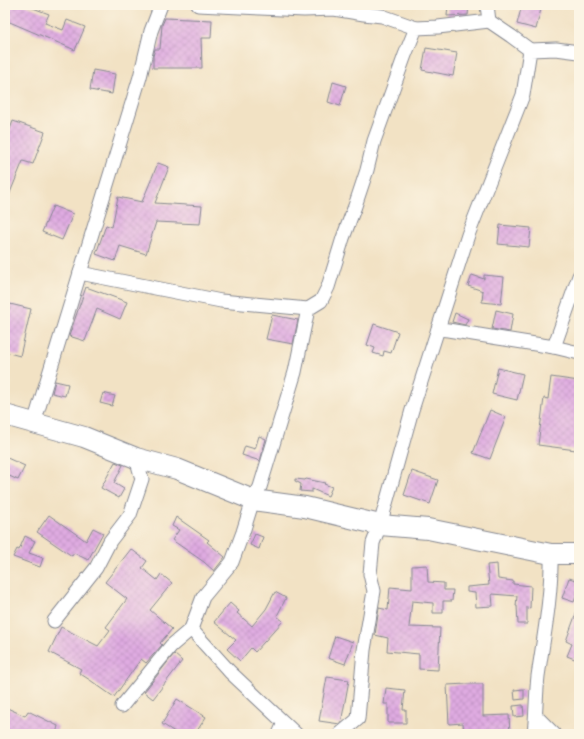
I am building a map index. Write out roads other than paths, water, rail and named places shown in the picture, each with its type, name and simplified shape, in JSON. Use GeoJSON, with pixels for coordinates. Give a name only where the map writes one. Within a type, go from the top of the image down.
{"type":"FeatureCollection","features":[{"type":"Feature","properties":{"kind":"main road"},"geometry":{"type":"LineString","coordinates":[[5,415],[84,437],[136,458],[177,469],[253,500],[305,507],[380,525],[428,529],[551,554],[579,554]]}},
{"type":"Feature","properties":{"kind":"street"},"geometry":{"type":"LineString","coordinates":[[34,423],[161,5]]}},
{"type":"Feature","properties":{"kind":"street"},"geometry":{"type":"LineString","coordinates":[[198,5],[334,10],[382,16],[416,28],[489,21],[530,50],[556,49],[579,52]]}},
{"type":"Feature","properties":{"kind":"street"},"geometry":{"type":"LineString","coordinates":[[487,5],[489,21]]}},
{"type":"Feature","properties":{"kind":"street"},"geometry":{"type":"LineString","coordinates":[[80,273],[221,301],[308,309],[321,301],[328,287],[343,238],[356,206],[374,141],[416,28]]}},
{"type":"Feature","properties":{"kind":"street"},"geometry":{"type":"LineString","coordinates":[[340,734],[358,719],[364,650],[374,591],[370,574],[373,543],[380,525],[412,410],[468,235],[523,95],[530,50]]}},
{"type":"Feature","properties":{"kind":"street"},"geometry":{"type":"LineString","coordinates":[[554,346],[579,276]]}},
{"type":"Feature","properties":{"kind":"street"},"geometry":{"type":"LineString","coordinates":[[122,706],[171,646],[191,629],[203,597],[232,562],[244,532],[253,500],[260,487],[295,372],[308,309]]}},
{"type":"Feature","properties":{"kind":"street"},"geometry":{"type":"LineString","coordinates":[[438,329],[554,346],[579,353]]}},
{"type":"Feature","properties":{"kind":"street"},"geometry":{"type":"LineString","coordinates":[[54,621],[96,568],[110,541],[130,515],[142,480],[136,458]]}},
{"type":"Feature","properties":{"kind":"street"},"geometry":{"type":"LineString","coordinates":[[534,734],[538,678],[548,614],[552,575],[551,554]]}},
{"type":"Feature","properties":{"kind":"street"},"geometry":{"type":"LineString","coordinates":[[191,629],[282,728],[296,734]]}},
{"type":"Feature","properties":{"kind":"street"},"geometry":{"type":"LineString","coordinates":[[536,716],[554,734]]}}]}
